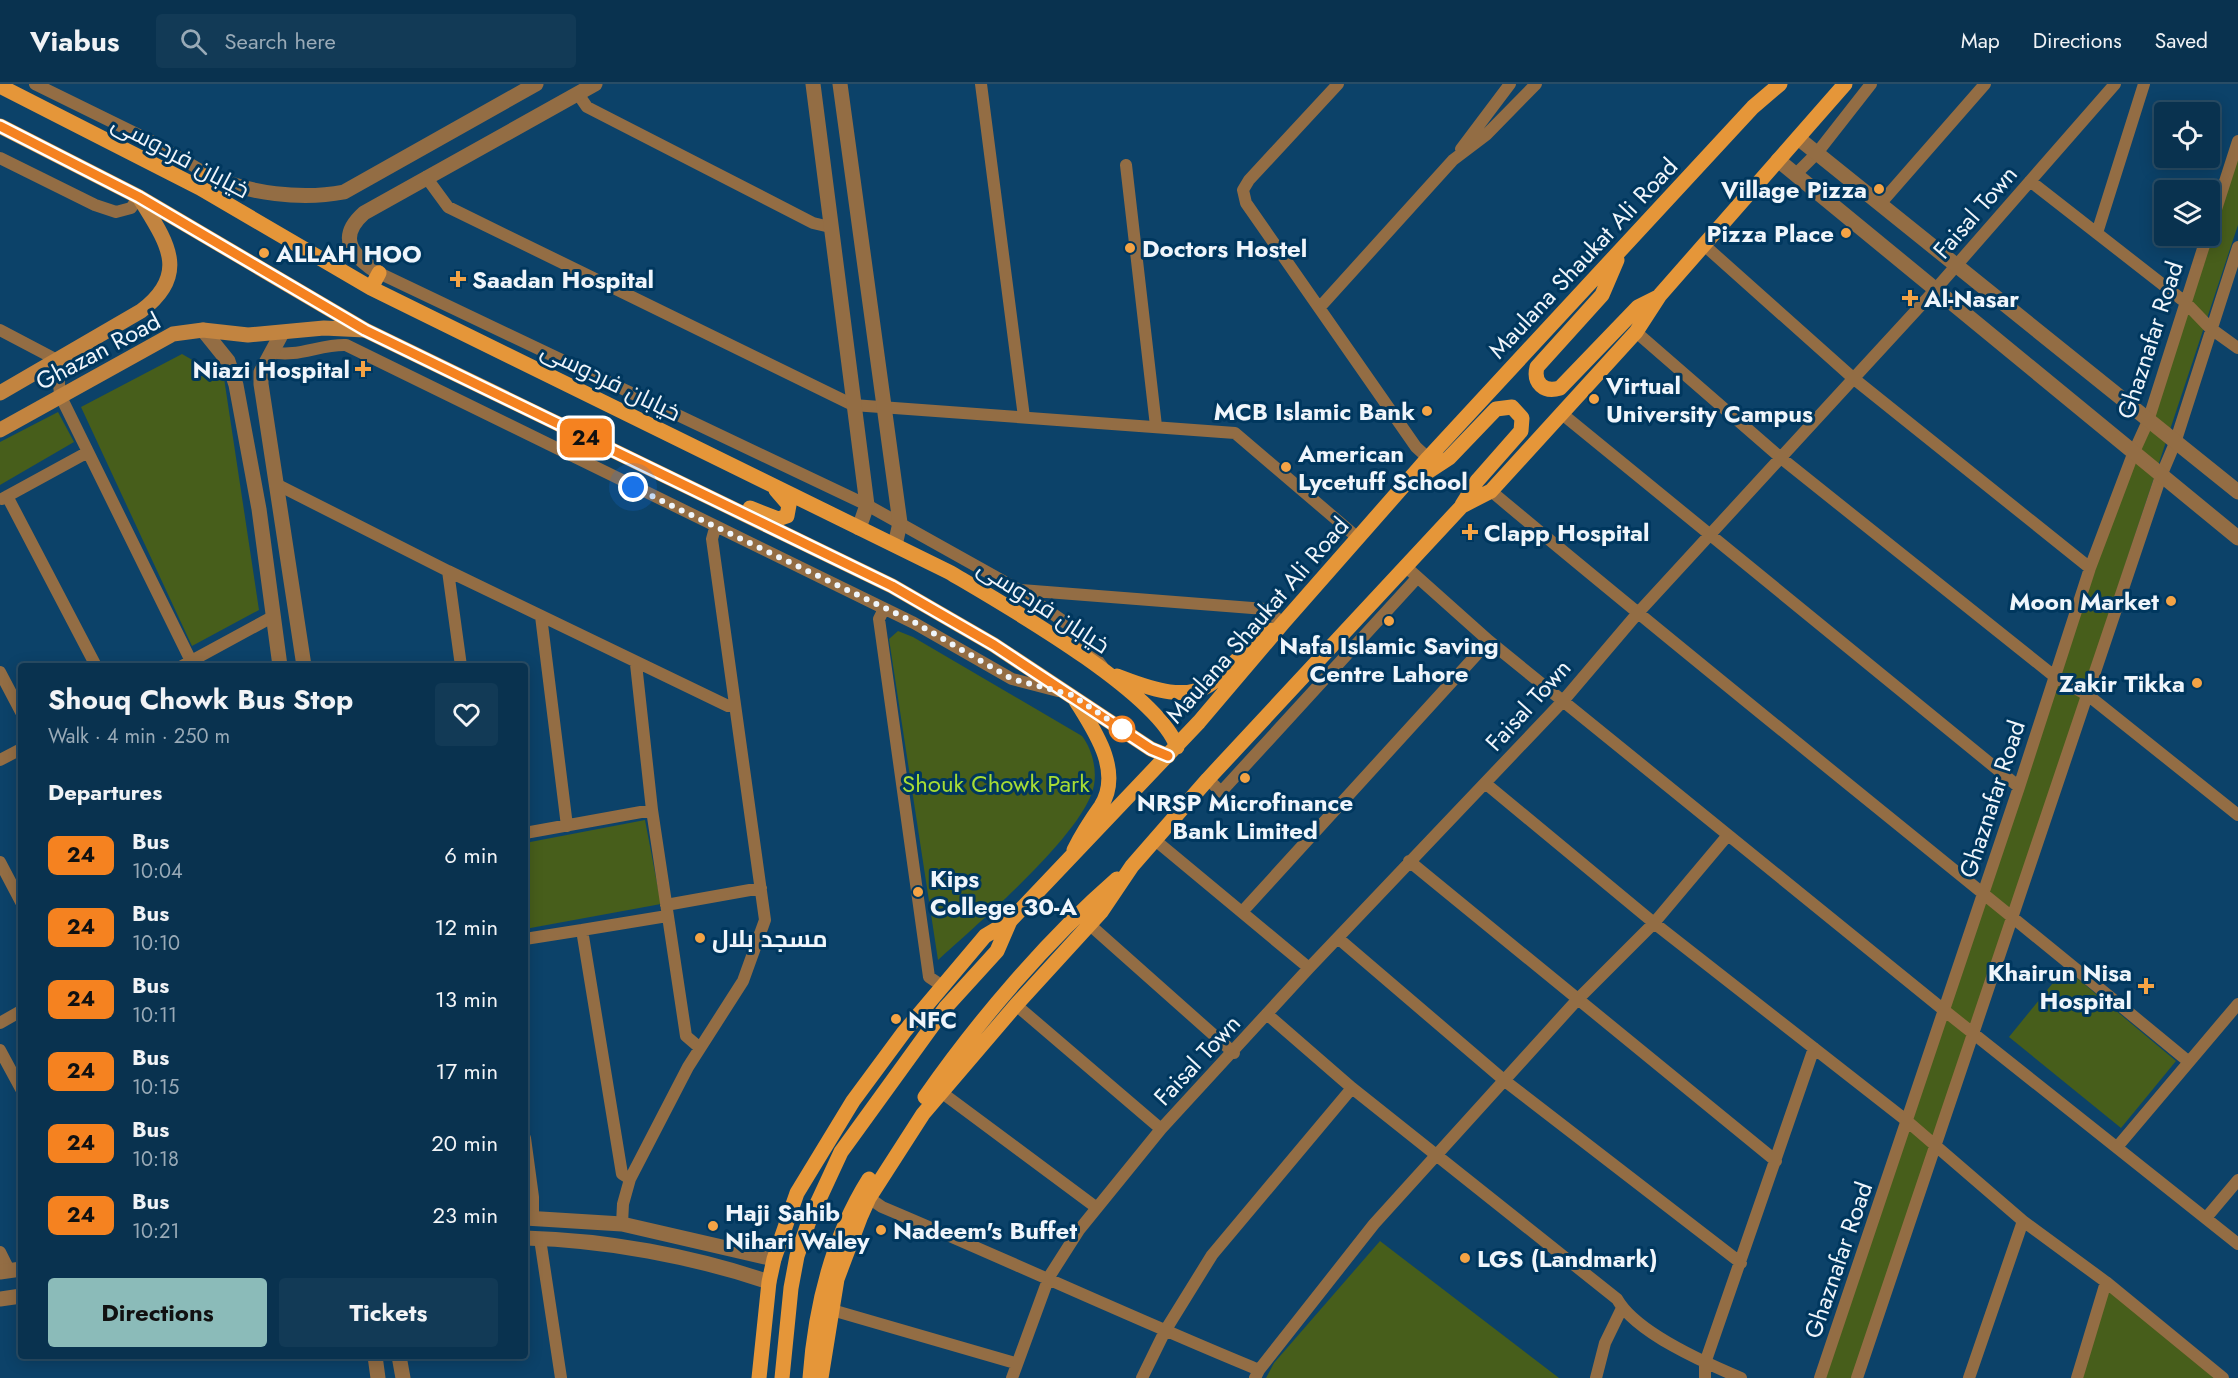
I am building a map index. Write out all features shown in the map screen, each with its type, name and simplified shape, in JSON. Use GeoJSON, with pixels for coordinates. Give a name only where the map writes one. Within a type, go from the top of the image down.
{"type":"FeatureCollection","features":[{"type":"Feature","properties":{"kind":"main road"},"geometry":{"type":"LineString","coordinates":[[1753,107],[1769,84]]}},
{"type":"Feature","properties":{"kind":"main road","name":"Maulana Shaukat Ali Road"},"geometry":{"type":"LineString","coordinates":[[759,1378],[769,1282],[774,1259],[797,1193],[820,1152],[888,1053],[941,985],[985,936],[1010,921],[1065,866],[1172,752],[1428,458],[1753,107],[1780,84]]}},
{"type":"Feature","properties":{"kind":"main road"},"geometry":{"type":"LineString","coordinates":[[1462,506],[1491,491],[1636,332],[1660,295],[1845,84]]}},
{"type":"Feature","properties":{"kind":"main road","name":"خیابان فردوسی"},"geometry":{"type":"LineString","coordinates":[[0,86],[200,188],[371,288],[895,545],[1000,602],[1108,674],[1154,714],[1168,729],[1172,752]]}},
{"type":"Feature","properties":{"kind":"main road"},"geometry":{"type":"LineString","coordinates":[[0,126],[139,197],[365,330],[892,586],[994,645],[1151,749],[1172,752]]}},
{"type":"Feature","properties":{"kind":"main road"},"geometry":{"type":"LineString","coordinates":[[200,188],[209,175]]}},
{"type":"Feature","properties":{"kind":"main road","name":"Ghazan Road"},"geometry":{"type":"LineString","coordinates":[[0,393],[141,311],[158,298],[170,277],[169,255],[165,243],[139,197]]}},
{"type":"Feature","properties":{"kind":"main road"},"geometry":{"type":"LineString","coordinates":[[1621,250],[1602,295],[1537,367],[1536,380],[1541,386],[1548,390],[1560,388],[1638,307],[1660,295]]}},
{"type":"Feature","properties":{"kind":"main road"},"geometry":{"type":"LineString","coordinates":[[371,288],[379,273]]}},
{"type":"Feature","properties":{"kind":"main road","name":"Ghazan Road"},"geometry":{"type":"LineString","coordinates":[[0,430],[163,338],[180,332],[203,330],[248,335],[324,328],[365,330]]}},
{"type":"Feature","properties":{"kind":"main road"},"geometry":{"type":"LineString","coordinates":[[821,1378],[837,1279],[869,1198],[899,1148],[941,1092],[1016,1005],[1090,925],[1132,866],[1208,779],[1462,506],[1477,481],[1521,432],[1522,418],[1512,407],[1496,409],[1449,458],[1400,491]]}},
{"type":"Feature","properties":{"kind":"main road"},"geometry":{"type":"LineString","coordinates":[[722,505],[737,503],[783,519],[790,509],[772,486]]}},
{"type":"Feature","properties":{"kind":"main road"},"geometry":{"type":"LineString","coordinates":[[1108,674],[1166,692],[1198,690],[1214,682],[1251,643],[1283,623]]}},
{"type":"Feature","properties":{"kind":"main road"},"geometry":{"type":"LineString","coordinates":[[1065,866],[1090,818],[1102,804],[1108,774],[1102,745],[1072,695]]}},
{"type":"Feature","properties":{"kind":"main road"},"geometry":{"type":"LineString","coordinates":[[810,1378],[824,1293],[840,1233],[853,1204],[877,1165],[971,1035],[1088,904],[1132,866]]}},
{"type":"Feature","properties":{"kind":"main road"},"geometry":{"type":"LineString","coordinates":[[782,1378],[791,1288],[808,1221],[841,1152],[932,1025],[997,951],[1010,921]]}},
{"type":"Feature","properties":{"kind":"street"},"geometry":{"type":"LineString","coordinates":[[35,84],[151,141],[209,175],[231,185],[262,191],[319,195],[344,192],[536,84]]}},
{"type":"Feature","properties":{"kind":"street"},"geometry":{"type":"LineString","coordinates":[[595,84],[364,213],[351,229],[352,251],[357,259],[379,273],[867,505],[1019,590],[1070,626],[1108,674]]}},
{"type":"Feature","properties":{"kind":"street"},"geometry":{"type":"LineString","coordinates":[[813,84],[867,505],[859,528]]}},
{"type":"Feature","properties":{"kind":"street"},"geometry":{"type":"LineString","coordinates":[[840,84],[900,524],[895,545]]}},
{"type":"Feature","properties":{"kind":"street"},"geometry":{"type":"LineString","coordinates":[[981,84],[1024,417]]}},
{"type":"Feature","properties":{"kind":"street"},"geometry":{"type":"LineString","coordinates":[[1338,84],[1249,180],[1244,190],[1246,203],[1416,447],[1428,458]]}},
{"type":"Feature","properties":{"kind":"street"},"geometry":{"type":"LineString","coordinates":[[1320,307],[1453,160],[1510,84]]}},
{"type":"Feature","properties":{"kind":"street"},"geometry":{"type":"LineString","coordinates":[[1453,160],[1486,135],[1536,84]]}},
{"type":"Feature","properties":{"kind":"street"},"geometry":{"type":"LineString","coordinates":[[1796,174],[1817,153],[1867,88],[1851,84]]}},
{"type":"Feature","properties":{"kind":"street"},"geometry":{"type":"LineString","coordinates":[[1880,204],[1984,84]]}},
{"type":"Feature","properties":{"kind":"street","name":"Faisal Town"},"geometry":{"type":"LineString","coordinates":[[1012,1378],[1015,1363],[1049,1277],[1097,1208],[1161,1129],[1234,1053],[1309,968],[1339,939],[1409,861],[1563,701],[1637,614],[1958,265],[2115,84]]}},
{"type":"Feature","properties":{"kind":"street"},"geometry":{"type":"LineString","coordinates":[[2097,233],[2144,84]]}},
{"type":"Feature","properties":{"kind":"street"},"geometry":{"type":"LineString","coordinates":[[578,94],[587,107],[813,223],[830,227]]}},
{"type":"Feature","properties":{"kind":"street"},"geometry":{"type":"LineString","coordinates":[[1798,138],[2238,492]]}},
{"type":"Feature","properties":{"kind":"street"},"geometry":{"type":"LineString","coordinates":[[2220,197],[2238,141]]}},
{"type":"Feature","properties":{"kind":"street"},"geometry":{"type":"LineString","coordinates":[[0,158],[95,205],[116,212],[131,208],[139,197]]}},
{"type":"Feature","properties":{"kind":"street"},"geometry":{"type":"LineString","coordinates":[[1778,160],[1934,291],[2238,538]]}},
{"type":"Feature","properties":{"kind":"street"},"geometry":{"type":"LineString","coordinates":[[1126,165],[1156,426]]}},
{"type":"Feature","properties":{"kind":"street"},"geometry":{"type":"LineString","coordinates":[[426,177],[448,207],[853,405],[884,405],[1235,433],[1358,538]]}},
{"type":"Feature","properties":{"kind":"street"},"geometry":{"type":"LineString","coordinates":[[2030,181],[2185,302],[2210,328],[2236,344]]}},
{"type":"Feature","properties":{"kind":"street"},"geometry":{"type":"LineString","coordinates":[[1704,245],[1853,378],[2090,568]]}},
{"type":"Feature","properties":{"kind":"street","name":"Ghaznafar Road"},"geometry":{"type":"LineString","coordinates":[[1820,1378],[1945,1011],[2090,568],[2133,454],[2148,421],[2204,246]]}},
{"type":"Feature","properties":{"kind":"street"},"geometry":{"type":"LineString","coordinates":[[1857,1378],[2161,476],[2175,443],[2210,328],[2238,247]]}},
{"type":"Feature","properties":{"kind":"street"},"geometry":{"type":"LineString","coordinates":[[0,330],[57,360],[60,395],[186,663]]}},
{"type":"Feature","properties":{"kind":"street"},"geometry":{"type":"LineString","coordinates":[[203,330],[228,361],[236,385],[259,509],[280,663]]}},
{"type":"Feature","properties":{"kind":"street"},"geometry":{"type":"LineString","coordinates":[[1636,332],[1781,458],[2054,676],[2088,696],[2238,815]]}},
{"type":"Feature","properties":{"kind":"street"},"geometry":{"type":"LineString","coordinates":[[282,333],[261,372],[261,384],[304,663]]}},
{"type":"Feature","properties":{"kind":"street"},"geometry":{"type":"LineString","coordinates":[[272,352],[284,355],[330,344],[346,345],[715,528],[914,622],[1012,679],[1072,695]]}},
{"type":"Feature","properties":{"kind":"street"},"geometry":{"type":"LineString","coordinates":[[1561,413],[2019,788]]}},
{"type":"Feature","properties":{"kind":"street"},"geometry":{"type":"LineString","coordinates":[[88,452],[4,498],[94,663]]}},
{"type":"Feature","properties":{"kind":"street"},"geometry":{"type":"LineString","coordinates":[[278,485],[636,664],[728,706],[735,705]]}},
{"type":"Feature","properties":{"kind":"street"},"geometry":{"type":"LineString","coordinates":[[1491,491],[1637,614],[2012,916],[2189,1062]]}},
{"type":"Feature","properties":{"kind":"street"},"geometry":{"type":"LineString","coordinates":[[622,1224],[623,1204],[630,1179],[700,1048],[743,981],[757,948],[765,920],[712,539],[715,528]]}},
{"type":"Feature","properties":{"kind":"street"},"geometry":{"type":"LineString","coordinates":[[1405,566],[1489,641],[1972,1033],[2118,1146],[2238,1244]]}},
{"type":"Feature","properties":{"kind":"street"},"geometry":{"type":"LineString","coordinates":[[448,571],[461,663]]}},
{"type":"Feature","properties":{"kind":"street"},"geometry":{"type":"LineString","coordinates":[[1208,779],[1221,792],[1417,578]]}},
{"type":"Feature","properties":{"kind":"street"},"geometry":{"type":"LineString","coordinates":[[1019,590],[1265,609],[1283,623]]}},
{"type":"Feature","properties":{"kind":"street"},"geometry":{"type":"LineString","coordinates":[[884,609],[879,619],[929,977],[941,985]]}},
{"type":"Feature","properties":{"kind":"street"},"geometry":{"type":"LineString","coordinates":[[188,663],[274,616]]}},
{"type":"Feature","properties":{"kind":"street"},"geometry":{"type":"LineString","coordinates":[[541,616],[567,826]]}},
{"type":"Feature","properties":{"kind":"street"},"geometry":{"type":"LineString","coordinates":[[1242,912],[1489,641]]}},
{"type":"Feature","properties":{"kind":"street"},"geometry":{"type":"LineString","coordinates":[[636,664],[652,810],[686,1036],[700,1048]]}},
{"type":"Feature","properties":{"kind":"street"},"geometry":{"type":"LineString","coordinates":[[0,672],[18,706]]}},
{"type":"Feature","properties":{"kind":"street"},"geometry":{"type":"LineString","coordinates":[[0,760],[18,751]]}},
{"type":"Feature","properties":{"kind":"street"},"geometry":{"type":"LineString","coordinates":[[1485,783],[1654,923],[1907,1121],[2023,1221],[2106,1282],[2223,1378]]}},
{"type":"Feature","properties":{"kind":"street"},"geometry":{"type":"LineString","coordinates":[[528,832],[652,810]]}},
{"type":"Feature","properties":{"kind":"street"},"geometry":{"type":"LineString","coordinates":[[869,1198],[882,1207],[1049,1277],[1257,1374],[1374,1224],[1577,1000],[1654,923],[1728,835]]}},
{"type":"Feature","properties":{"kind":"street"},"geometry":{"type":"LineString","coordinates":[[1155,840],[1309,968]]}},
{"type":"Feature","properties":{"kind":"street"},"geometry":{"type":"LineString","coordinates":[[1409,861],[1776,1161]]}},
{"type":"Feature","properties":{"kind":"street"},"geometry":{"type":"LineString","coordinates":[[0,862],[18,896]]}},
{"type":"Feature","properties":{"kind":"street"},"geometry":{"type":"LineString","coordinates":[[528,939],[582,930],[761,888]]}},
{"type":"Feature","properties":{"kind":"street"},"geometry":{"type":"LineString","coordinates":[[1090,925],[1234,1053]]}},
{"type":"Feature","properties":{"kind":"street"},"geometry":{"type":"LineString","coordinates":[[582,930],[622,1174],[630,1179]]}},
{"type":"Feature","properties":{"kind":"street"},"geometry":{"type":"LineString","coordinates":[[1339,939],[1505,1081],[1741,1263]]}},
{"type":"Feature","properties":{"kind":"street"},"geometry":{"type":"LineString","coordinates":[[2118,1146],[2238,1004]]}},
{"type":"Feature","properties":{"kind":"street"},"geometry":{"type":"LineString","coordinates":[[1016,1005],[1161,1129]]}},
{"type":"Feature","properties":{"kind":"street"},"geometry":{"type":"LineString","coordinates":[[0,1023],[18,1013]]}},
{"type":"Feature","properties":{"kind":"street"},"geometry":{"type":"LineString","coordinates":[[1268,1016],[1352,1088],[1617,1299],[1631,1320],[1705,1363],[1741,1378]]}},
{"type":"Feature","properties":{"kind":"street"},"geometry":{"type":"LineString","coordinates":[[1705,1378],[1705,1363],[1814,1048]]}},
{"type":"Feature","properties":{"kind":"street"},"geometry":{"type":"LineString","coordinates":[[0,1050],[18,1083]]}},
{"type":"Feature","properties":{"kind":"street"},"geometry":{"type":"LineString","coordinates":[[1142,1378],[1165,1331],[1212,1255],[1352,1088]]}},
{"type":"Feature","properties":{"kind":"street"},"geometry":{"type":"LineString","coordinates":[[941,1092],[1097,1208]]}},
{"type":"Feature","properties":{"kind":"street"},"geometry":{"type":"LineString","coordinates":[[528,1160],[533,1197],[529,1218],[622,1224],[774,1259]]}},
{"type":"Feature","properties":{"kind":"street"},"geometry":{"type":"LineString","coordinates":[[2206,1218],[2238,1180]]}},
{"type":"Feature","properties":{"kind":"street"},"geometry":{"type":"LineString","coordinates":[[1969,1378],[2023,1221]]}},
{"type":"Feature","properties":{"kind":"street"},"geometry":{"type":"LineString","coordinates":[[561,1378],[532,1239],[604,1245],[664,1255],[769,1282]]}},
{"type":"Feature","properties":{"kind":"street"},"geometry":{"type":"LineString","coordinates":[[0,1252],[10,1270]]}},
{"type":"Feature","properties":{"kind":"street"},"geometry":{"type":"LineString","coordinates":[[2077,1378],[2106,1282]]}},
{"type":"Feature","properties":{"kind":"street"},"geometry":{"type":"LineString","coordinates":[[0,1299],[18,1296]]}},
{"type":"Feature","properties":{"kind":"street"},"geometry":{"type":"LineString","coordinates":[[1596,1378],[1605,1343],[1622,1308]]}},
{"type":"Feature","properties":{"kind":"street"},"geometry":{"type":"LineString","coordinates":[[832,1310],[1015,1363]]}},
{"type":"Feature","properties":{"kind":"street"},"geometry":{"type":"LineString","coordinates":[[375,1359],[378,1378]]}},
{"type":"Feature","properties":{"kind":"street"},"geometry":{"type":"LineString","coordinates":[[400,1359],[403,1378]]}},
{"type":"Feature","properties":{"kind":"green space"},"geometry":{"type":"Polygon","coordinates":[[[2238,148],[2238,225],[1855,1378],[1820,1378],[2205,246],[2220,246],[2220,201],[2238,148]]]}},
{"type":"Feature","properties":{"kind":"green space"},"geometry":{"type":"Polygon","coordinates":[[[182,354],[224,378],[259,610],[192,646],[81,407],[182,354]]]}},
{"type":"Feature","properties":{"kind":"green space"},"geometry":{"type":"Polygon","coordinates":[[[58,412],[74,442],[0,485],[0,442],[58,412]]]}},
{"type":"Feature","properties":{"kind":"green space","name":"Shouk Chowk Park"},"geometry":{"type":"Polygon","coordinates":[[[898,631],[913,637],[1082,736],[1089,747],[1094,766],[1094,785],[1087,805],[1072,827],[1002,902],[938,960],[889,639],[898,631]]]}},
{"type":"Feature","properties":{"kind":"green space"},"geometry":{"type":"Polygon","coordinates":[[[645,820],[661,904],[528,928],[528,842],[645,820]]]}},
{"type":"Feature","properties":{"kind":"green space"},"geometry":{"type":"Polygon","coordinates":[[[2065,968],[2176,1061],[2121,1128],[2009,1037],[2065,968]]]}},
{"type":"Feature","properties":{"kind":"green space"},"geometry":{"type":"Polygon","coordinates":[[[1380,1241],[1559,1378],[1266,1378],[1274,1363],[1380,1241]]]}},
{"type":"Feature","properties":{"kind":"green space"},"geometry":{"type":"Polygon","coordinates":[[[2106,1282],[2223,1378],[2077,1378],[2106,1282]]]}},
{"type":"Feature","properties":{"kind":"bus line","name":"24"},"geometry":{"type":"LineString","coordinates":[[0,126],[139,197],[365,330],[892,586],[994,645],[1151,749],[1168,756]]}},
{"type":"Feature","properties":{"kind":"place","name":"Village Pizza"},"geometry":{"type":"Point","coordinates":[1879,189]}},
{"type":"Feature","properties":{"kind":"place","name":"Pizza Place"},"geometry":{"type":"Point","coordinates":[1846,233]}},
{"type":"Feature","properties":{"kind":"place","name":"Doctors Hostel"},"geometry":{"type":"Point","coordinates":[1130,248]}},
{"type":"Feature","properties":{"kind":"place","name":"ALLAH HOO"},"geometry":{"type":"Point","coordinates":[264,253]}},
{"type":"Feature","properties":{"kind":"place","name":"Saadan Hospital"},"geometry":{"type":"Point","coordinates":[458,279]}},
{"type":"Feature","properties":{"kind":"place","name":"Al-Nasar"},"geometry":{"type":"Point","coordinates":[1910,298]}},
{"type":"Feature","properties":{"kind":"place","name":"Niazi Hospital"},"geometry":{"type":"Point","coordinates":[363,369]}},
{"type":"Feature","properties":{"kind":"place","name":"Virtual University Campus"},"geometry":{"type":"Point","coordinates":[1594,399]}},
{"type":"Feature","properties":{"kind":"place","name":"MCB Islamic Bank"},"geometry":{"type":"Point","coordinates":[1427,411]}},
{"type":"Feature","properties":{"kind":"place","name":"American Lycetuff School"},"geometry":{"type":"Point","coordinates":[1286,467]}},
{"type":"Feature","properties":{"kind":"place","name":"Clapp Hospital"},"geometry":{"type":"Point","coordinates":[1470,532]}},
{"type":"Feature","properties":{"kind":"place","name":"Moon Market"},"geometry":{"type":"Point","coordinates":[2171,601]}},
{"type":"Feature","properties":{"kind":"place","name":"Nafa Islamic Saving Centre Lahore"},"geometry":{"type":"Point","coordinates":[1389,621]}},
{"type":"Feature","properties":{"kind":"place","name":"Zakir Tikka"},"geometry":{"type":"Point","coordinates":[2197,683]}},
{"type":"Feature","properties":{"kind":"place","name":"NRSP Microfinance Bank Limited"},"geometry":{"type":"Point","coordinates":[1245,778]}},
{"type":"Feature","properties":{"kind":"place","name":"Kips College 30-A"},"geometry":{"type":"Point","coordinates":[918,892]}},
{"type":"Feature","properties":{"kind":"place","name":"مسجد بلال"},"geometry":{"type":"Point","coordinates":[700,938]}},
{"type":"Feature","properties":{"kind":"place","name":"Khairun Nisa Hospital"},"geometry":{"type":"Point","coordinates":[2146,986]}},
{"type":"Feature","properties":{"kind":"place","name":"NFC"},"geometry":{"type":"Point","coordinates":[896,1019]}},
{"type":"Feature","properties":{"kind":"place","name":"Haji Sahib Nihari Waley"},"geometry":{"type":"Point","coordinates":[713,1226]}},
{"type":"Feature","properties":{"kind":"place","name":"Nadeem's Buffet"},"geometry":{"type":"Point","coordinates":[881,1230]}},
{"type":"Feature","properties":{"kind":"place","name":"LGS (Landmark)"},"geometry":{"type":"Point","coordinates":[1465,1258]}},
{"type":"Feature","properties":{"kind":"route"},"geometry":{"type":"LineString","coordinates":[[633,487],[914,622],[1012,679],[1072,695],[1122,729]]}}]}
